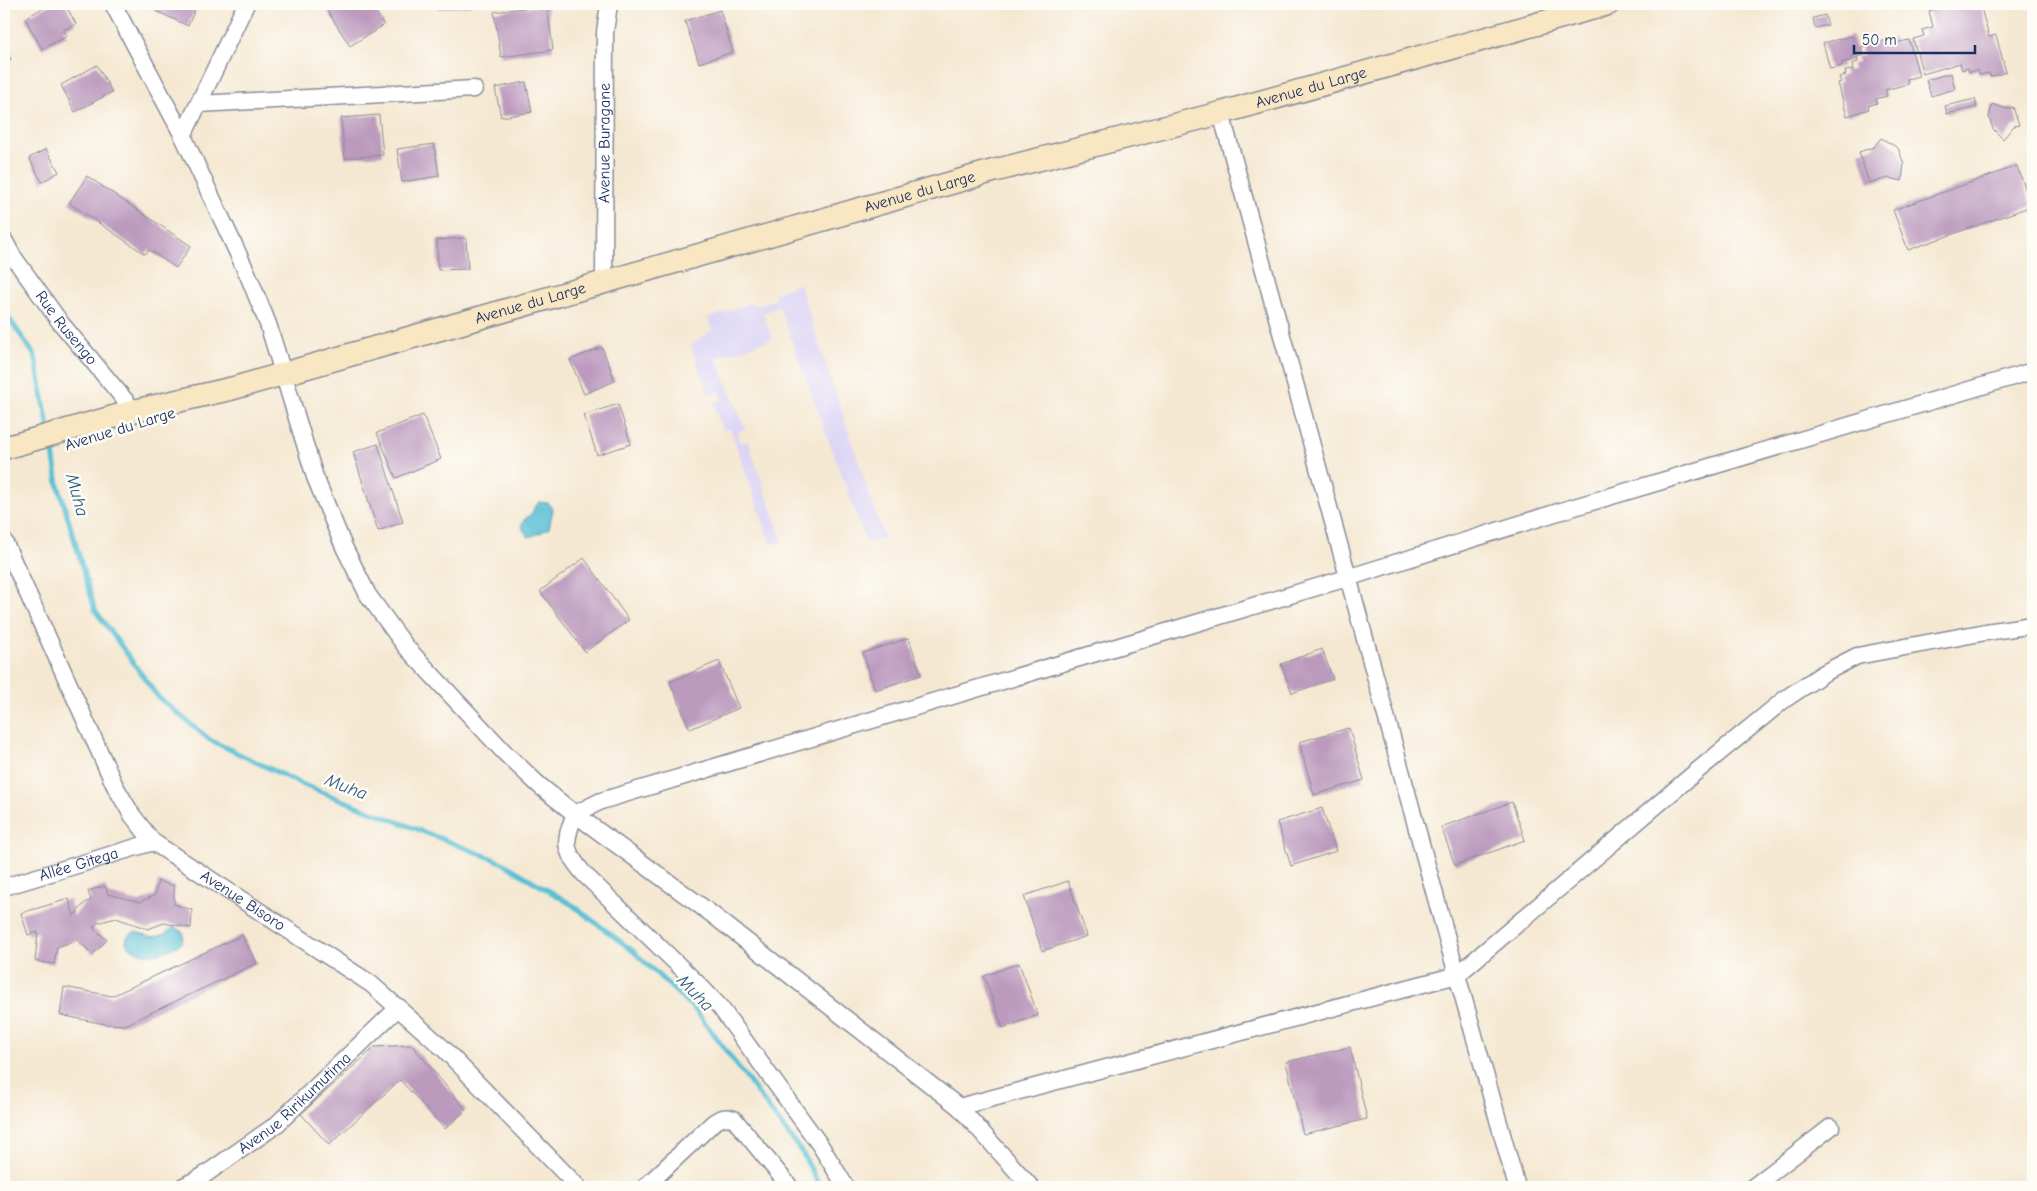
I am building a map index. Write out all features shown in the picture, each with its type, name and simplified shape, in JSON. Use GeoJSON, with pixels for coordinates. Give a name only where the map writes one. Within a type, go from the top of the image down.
{"type":"FeatureCollection","features":[{"type":"Feature","properties":{"kind":"main road","name":"Avenue du Large"},"geometry":{"type":"LineString","coordinates":[[76,435],[134,411],[234,388],[284,372],[993,171],[1221,113],[1608,4]]}},
{"type":"Feature","properties":{"kind":"main road","name":"Avenue du Large"},"geometry":{"type":"LineString","coordinates":[[4,463],[35,447],[76,435],[173,414],[234,388]]}},
{"type":"Feature","properties":{"kind":"main road","name":"Avenue du Large"},"geometry":{"type":"LineString","coordinates":[[4,448],[35,447]]}},
{"type":"Feature","properties":{"kind":"street"},"geometry":{"type":"LineString","coordinates":[[113,4],[183,136],[248,274],[268,324],[284,372],[315,477],[344,547],[368,595],[406,647],[506,754],[540,786],[709,912],[959,1108],[1031,1187]]}},
{"type":"Feature","properties":{"kind":"street"},"geometry":{"type":"LineString","coordinates":[[183,136],[200,104],[246,4]]}},
{"type":"Feature","properties":{"kind":"street","name":"Avenue Buragane"},"geometry":{"type":"LineString","coordinates":[[604,282],[605,32],[608,4]]}},
{"type":"Feature","properties":{"kind":"street"},"geometry":{"type":"LineString","coordinates":[[200,104],[474,89]]}},
{"type":"Feature","properties":{"kind":"street"},"geometry":{"type":"LineString","coordinates":[[1221,113],[1456,975],[1517,1187]]}},
{"type":"Feature","properties":{"kind":"street","name":"Rue Rusengo"},"geometry":{"type":"LineString","coordinates":[[4,240],[12,255],[60,322],[134,411]]}},
{"type":"Feature","properties":{"kind":"street"},"geometry":{"type":"LineString","coordinates":[[846,1187],[820,1145],[720,1007],[573,861],[568,850],[567,834],[576,814],[611,798],[1347,578],[1580,505],[2033,371]]}},
{"type":"Feature","properties":{"kind":"street","name":"Avenue Bisoro"},"geometry":{"type":"LineString","coordinates":[[4,540],[115,786],[132,816],[152,842],[371,984],[400,1007],[444,1049],[578,1187]]}},
{"type":"Feature","properties":{"kind":"street"},"geometry":{"type":"LineString","coordinates":[[959,1108],[1456,975],[1704,765],[1785,699],[1824,673],[1857,656],[1986,632],[2033,626]]}},
{"type":"Feature","properties":{"kind":"street","name":"Allée Gitega"},"geometry":{"type":"LineString","coordinates":[[4,887],[152,842]]}},
{"type":"Feature","properties":{"kind":"street","name":"Avenue Ririkumutima"},"geometry":{"type":"LineString","coordinates":[[182,1187],[203,1176],[276,1125],[400,1007]]}},
{"type":"Feature","properties":{"kind":"street"},"geometry":{"type":"LineString","coordinates":[[645,1187],[714,1123],[723,1117],[734,1119],[790,1187]]}},
{"type":"Feature","properties":{"kind":"street"},"geometry":{"type":"LineString","coordinates":[[1753,1187],[1832,1127]]}},
{"type":"Feature","properties":{"kind":"shaded area"},"geometry":{"type":"Polygon","coordinates":[[[799,284],[884,537],[867,544],[779,306],[763,313],[772,339],[716,358],[746,429],[738,432],[740,442],[748,441],[783,542],[771,544],[730,428],[722,431],[714,404],[722,399],[719,392],[708,394],[691,345],[713,330],[708,318],[751,303],[759,306],[776,299],[775,293],[799,284]]]}},
{"type":"Feature","properties":{"kind":"water"},"geometry":{"type":"Polygon","coordinates":[[[539,502],[548,503],[553,510],[549,528],[528,537],[521,526],[539,502]]]}},
{"type":"Feature","properties":{"kind":"water"},"geometry":{"type":"Polygon","coordinates":[[[174,927],[184,933],[182,943],[161,953],[139,953],[126,943],[127,937],[134,932],[155,937],[174,927]]]}},
{"type":"Feature","properties":{"kind":"building"},"geometry":{"type":"Polygon","coordinates":[[[51,4],[65,4],[76,24],[63,30],[67,36],[42,49],[25,18],[51,4]]]}},
{"type":"Feature","properties":{"kind":"building"},"geometry":{"type":"Polygon","coordinates":[[[157,4],[197,4],[188,26],[154,10],[157,4]]]}},
{"type":"Feature","properties":{"kind":"building"},"geometry":{"type":"Polygon","coordinates":[[[323,4],[371,4],[384,25],[350,46],[323,4]]]}},
{"type":"Feature","properties":{"kind":"building"},"geometry":{"type":"Polygon","coordinates":[[[439,4],[470,4],[471,6],[439,9],[439,4]]]}},
{"type":"Feature","properties":{"kind":"building"},"geometry":{"type":"Polygon","coordinates":[[[1957,4],[1980,4],[1989,37],[1996,35],[2006,72],[1990,77],[1989,73],[1979,75],[1978,70],[1969,72],[1968,68],[1962,70],[1960,63],[1923,74],[1913,39],[1924,36],[1922,30],[1933,27],[1929,11],[1957,4]]]}},
{"type":"Feature","properties":{"kind":"building"},"geometry":{"type":"Polygon","coordinates":[[[547,5],[553,50],[501,57],[494,12],[547,5]]]}},
{"type":"Feature","properties":{"kind":"building"},"geometry":{"type":"Polygon","coordinates":[[[720,10],[733,52],[699,63],[685,21],[720,10]]]}},
{"type":"Feature","properties":{"kind":"building"},"geometry":{"type":"Polygon","coordinates":[[[1825,15],[1828,25],[1815,28],[1813,18],[1825,15]]]}},
{"type":"Feature","properties":{"kind":"building"},"geometry":{"type":"Polygon","coordinates":[[[1852,36],[1857,55],[1851,56],[1852,60],[1841,63],[1842,66],[1830,69],[1823,43],[1852,36]]]}},
{"type":"Feature","properties":{"kind":"building"},"geometry":{"type":"Polygon","coordinates":[[[1894,38],[1896,43],[1909,40],[1919,76],[1907,79],[1908,84],[1885,90],[1887,96],[1876,99],[1877,103],[1868,106],[1869,109],[1847,116],[1838,83],[1841,82],[1839,77],[1846,75],[1845,71],[1853,70],[1852,64],[1858,62],[1857,57],[1864,55],[1861,47],[1894,38]]]}},
{"type":"Feature","properties":{"kind":"building"},"geometry":{"type":"Polygon","coordinates":[[[4,45],[11,59],[4,63],[4,45]]]}},
{"type":"Feature","properties":{"kind":"building"},"geometry":{"type":"Polygon","coordinates":[[[97,65],[112,92],[75,112],[61,85],[97,65]]]}},
{"type":"Feature","properties":{"kind":"building"},"geometry":{"type":"Polygon","coordinates":[[[1951,73],[1955,89],[1931,96],[1926,80],[1951,73]]]}},
{"type":"Feature","properties":{"kind":"building"},"geometry":{"type":"Polygon","coordinates":[[[526,82],[532,112],[501,117],[495,88],[526,82]]]}},
{"type":"Feature","properties":{"kind":"building"},"geometry":{"type":"Polygon","coordinates":[[[1975,99],[1977,107],[1947,114],[1945,106],[1975,99]]]}},
{"type":"Feature","properties":{"kind":"building"},"geometry":{"type":"Polygon","coordinates":[[[1992,104],[2007,109],[2013,107],[2019,125],[2014,126],[2003,139],[1993,129],[1989,117],[1992,104]]]}},
{"type":"Feature","properties":{"kind":"building"},"geometry":{"type":"Polygon","coordinates":[[[379,115],[383,155],[345,158],[341,118],[379,115]]]}},
{"type":"Feature","properties":{"kind":"building"},"geometry":{"type":"Polygon","coordinates":[[[1881,138],[1898,148],[1904,164],[1902,181],[1889,178],[1869,183],[1859,152],[1874,147],[1881,138]]]}},
{"type":"Feature","properties":{"kind":"building"},"geometry":{"type":"Polygon","coordinates":[[[434,144],[439,176],[402,182],[397,149],[434,144]]]}},
{"type":"Feature","properties":{"kind":"building"},"geometry":{"type":"Polygon","coordinates":[[[46,149],[59,172],[42,182],[29,158],[46,149]]]}},
{"type":"Feature","properties":{"kind":"building"},"geometry":{"type":"Polygon","coordinates":[[[2017,166],[2032,206],[1908,250],[1893,210],[2017,166]]]}},
{"type":"Feature","properties":{"kind":"building"},"geometry":{"type":"Polygon","coordinates":[[[87,176],[191,246],[176,268],[149,250],[145,254],[69,203],[87,176]]]}},
{"type":"Feature","properties":{"kind":"building"},"geometry":{"type":"Polygon","coordinates":[[[466,238],[468,269],[438,270],[437,240],[466,238]]]}},
{"type":"Feature","properties":{"kind":"building"},"geometry":{"type":"Polygon","coordinates":[[[602,347],[615,381],[584,394],[570,360],[602,347]]]}},
{"type":"Feature","properties":{"kind":"building"},"geometry":{"type":"Polygon","coordinates":[[[618,404],[631,444],[597,455],[584,415],[618,404]]]}},
{"type":"Feature","properties":{"kind":"building"},"geometry":{"type":"Polygon","coordinates":[[[423,415],[441,459],[396,478],[377,433],[423,415]]]}},
{"type":"Feature","properties":{"kind":"building"},"geometry":{"type":"Polygon","coordinates":[[[378,444],[403,522],[378,531],[353,452],[378,444]]]}},
{"type":"Feature","properties":{"kind":"building"},"geometry":{"type":"Polygon","coordinates":[[[584,558],[629,620],[585,652],[540,591],[584,558]]]}},
{"type":"Feature","properties":{"kind":"building"},"geometry":{"type":"Polygon","coordinates":[[[909,638],[921,675],[875,690],[863,653],[909,638]]]}},
{"type":"Feature","properties":{"kind":"building"},"geometry":{"type":"Polygon","coordinates":[[[1322,649],[1333,679],[1292,693],[1281,664],[1322,649]]]}},
{"type":"Feature","properties":{"kind":"building"},"geometry":{"type":"Polygon","coordinates":[[[719,661],[739,708],[690,729],[670,682],[719,661]]]}},
{"type":"Feature","properties":{"kind":"building"},"geometry":{"type":"Polygon","coordinates":[[[1349,728],[1364,780],[1314,795],[1299,742],[1349,728]]]}},
{"type":"Feature","properties":{"kind":"building"},"geometry":{"type":"Polygon","coordinates":[[[1512,802],[1525,840],[1455,865],[1441,827],[1512,802]]]}},
{"type":"Feature","properties":{"kind":"building"},"geometry":{"type":"Polygon","coordinates":[[[1322,808],[1336,851],[1291,866],[1277,822],[1322,808]]]}},
{"type":"Feature","properties":{"kind":"building"},"geometry":{"type":"Polygon","coordinates":[[[158,881],[174,886],[174,904],[192,910],[191,928],[164,923],[148,929],[116,918],[97,923],[93,928],[107,940],[93,954],[77,940],[57,947],[54,964],[35,961],[38,932],[28,935],[21,913],[69,899],[74,916],[85,903],[91,900],[88,891],[105,886],[108,894],[140,902],[155,895],[158,881]]]}},
{"type":"Feature","properties":{"kind":"building"},"geometry":{"type":"Polygon","coordinates":[[[1068,881],[1087,936],[1042,951],[1024,896],[1068,881]]]}},
{"type":"Feature","properties":{"kind":"building"},"geometry":{"type":"Polygon","coordinates":[[[242,935],[257,963],[125,1025],[105,1024],[60,1015],[64,987],[112,996],[242,935]]]}},
{"type":"Feature","properties":{"kind":"building"},"geometry":{"type":"Polygon","coordinates":[[[1019,963],[1038,1015],[1003,1028],[984,976],[1019,963]]]}},
{"type":"Feature","properties":{"kind":"building"},"geometry":{"type":"Polygon","coordinates":[[[412,1045],[466,1110],[445,1129],[400,1080],[329,1145],[301,1114],[375,1047],[412,1045]]]}},
{"type":"Feature","properties":{"kind":"building"},"geometry":{"type":"Polygon","coordinates":[[[1350,1047],[1367,1119],[1303,1134],[1286,1062],[1350,1047]]]}},
{"type":"Feature","properties":{"kind":"waterway","name":"Muha"},"geometry":{"type":"LineString","coordinates":[[4,311],[35,356],[49,430]]}},
{"type":"Feature","properties":{"kind":"waterway","name":"Muha"},"geometry":{"type":"LineString","coordinates":[[51,440],[58,484],[95,610],[158,697],[210,740],[306,786],[501,862],[571,904],[633,951],[697,1012],[803,1154],[820,1187]]}}]}
